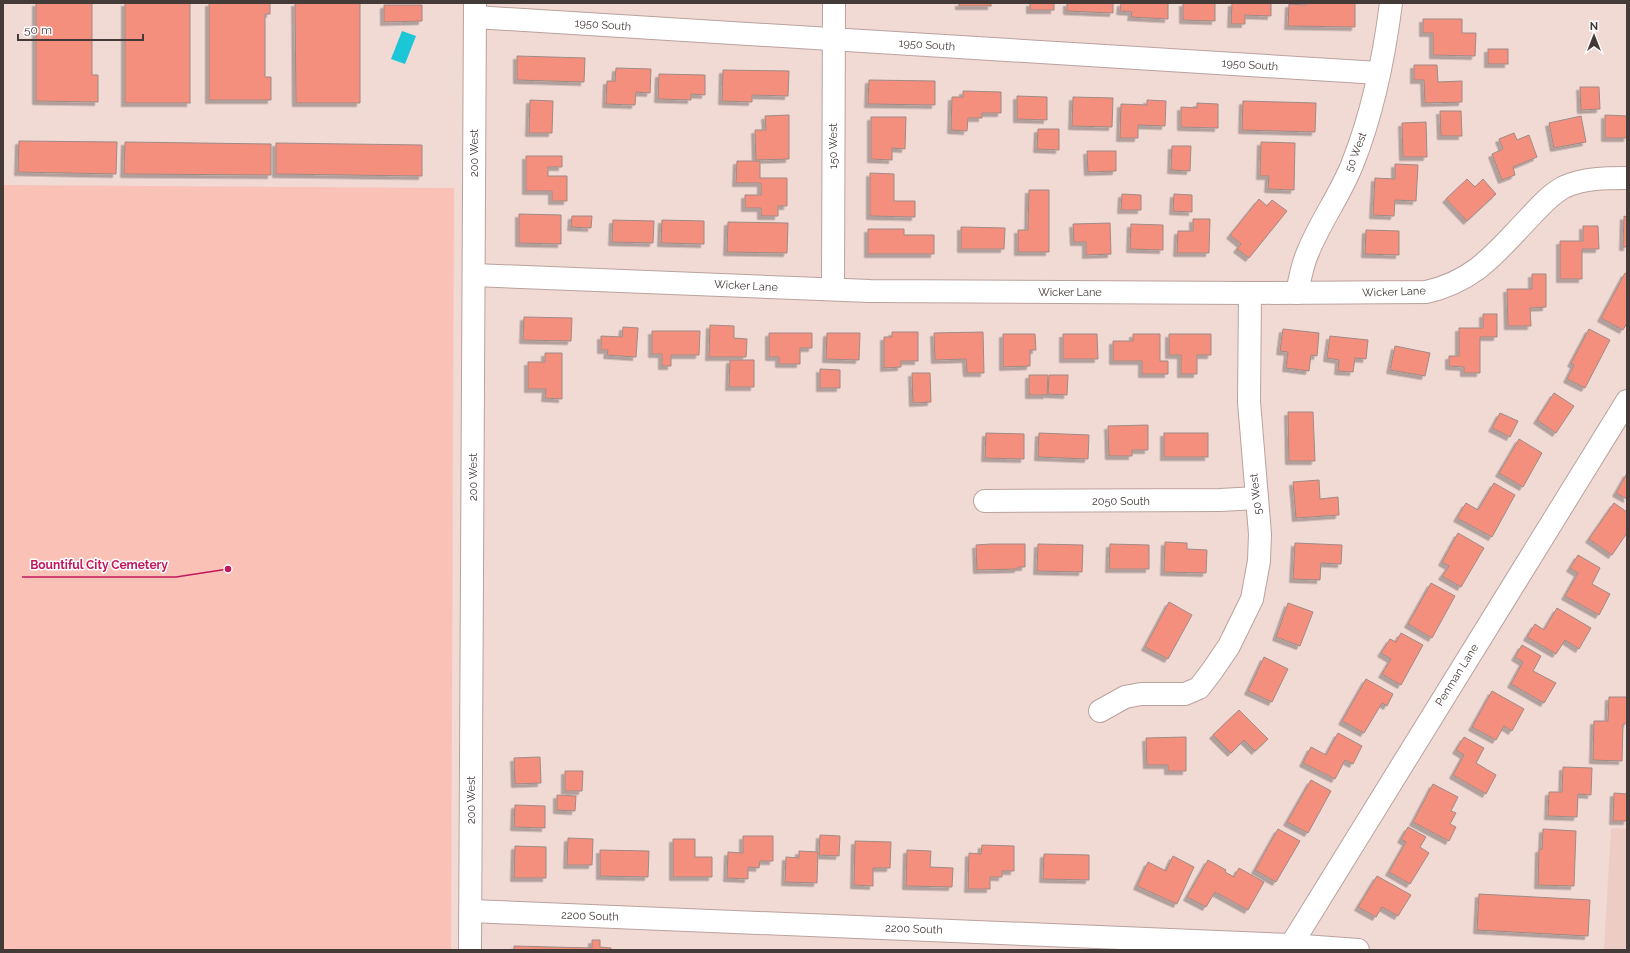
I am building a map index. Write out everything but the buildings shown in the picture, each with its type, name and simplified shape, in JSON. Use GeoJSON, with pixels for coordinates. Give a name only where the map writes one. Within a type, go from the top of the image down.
{"type":"FeatureCollection","features":[{"type":"Feature","properties":{"kind":"street","name":"150 West"},"geometry":{"type":"LineString","coordinates":[[833,289],[834,3]]}},
{"type":"Feature","properties":{"kind":"street","name":"50 West"},"geometry":{"type":"LineString","coordinates":[[1297,293],[1308,251],[1352,166],[1373,104],[1387,36],[1391,3]]}},
{"type":"Feature","properties":{"kind":"street","name":"1950 South"},"geometry":{"type":"LineString","coordinates":[[475,10],[834,39],[1379,73]]}},
{"type":"Feature","properties":{"kind":"street","name":"200 West"},"geometry":{"type":"LineString","coordinates":[[470,950],[475,10]]}},
{"type":"Feature","properties":{"kind":"street","name":"Wicker Lane"},"geometry":{"type":"LineString","coordinates":[[474,275],[833,289],[1250,293],[1426,292],[1461,280],[1481,266],[1543,202],[1564,188],[1586,180],[1627,178]]}},
{"type":"Feature","properties":{"kind":"street","name":"50 West"},"geometry":{"type":"LineString","coordinates":[[1100,712],[1125,697],[1141,694],[1185,694],[1199,688],[1229,646],[1252,599],[1259,561],[1260,534],[1249,402],[1250,293]]}},
{"type":"Feature","properties":{"kind":"street","name":"Penman Lane"},"geometry":{"type":"LineString","coordinates":[[1289,947],[1627,401]]}},
{"type":"Feature","properties":{"kind":"street","name":"2050 South"},"geometry":{"type":"LineString","coordinates":[[985,501],[1212,500],[1257,498]]}},
{"type":"Feature","properties":{"kind":"street","name":"2200 South"},"geometry":{"type":"LineString","coordinates":[[471,911],[1358,950]]}},
{"type":"Feature","properties":{"kind":"shaded area"},"geometry":{"type":"Polygon","coordinates":[[[3,185],[454,188],[451,950],[3,950],[3,185]]]}},
{"type":"Feature","properties":{"kind":"shaded area"},"geometry":{"type":"Polygon","coordinates":[[[1611,828],[1627,829],[1627,950],[1604,950],[1611,828]]]}},
{"type":"Feature","properties":{"kind":"water"},"geometry":{"type":"Polygon","coordinates":[[[402,31],[416,36],[405,64],[391,59],[402,31]]]}},
{"type":"Feature","properties":{"kind":"place","name":"Bountiful City Cemetery"},"geometry":{"type":"Point","coordinates":[228,569]}}]}
